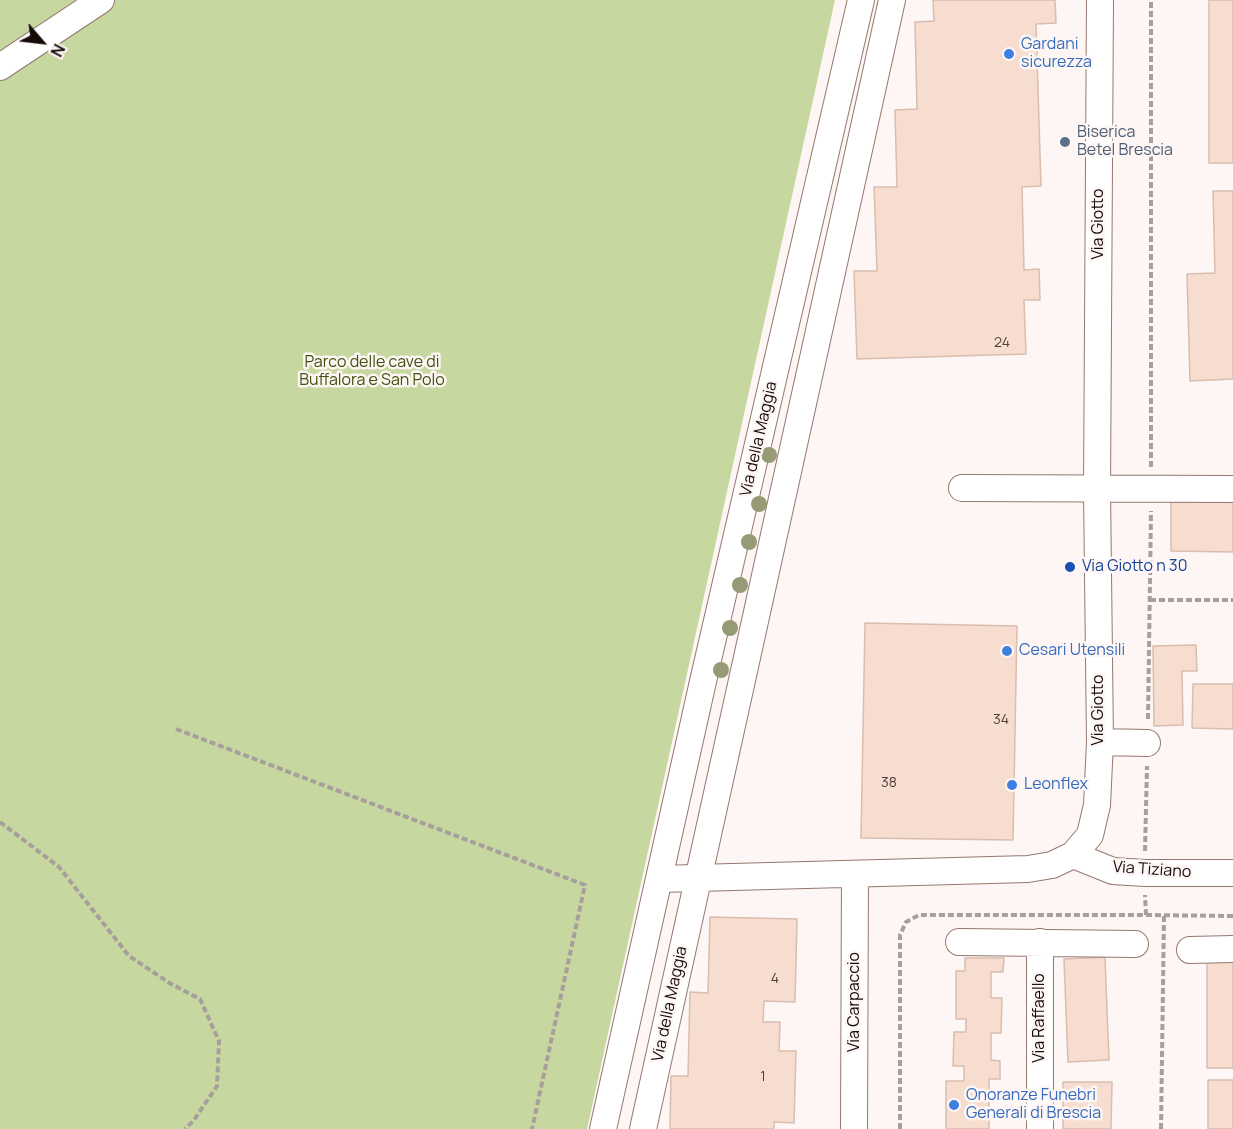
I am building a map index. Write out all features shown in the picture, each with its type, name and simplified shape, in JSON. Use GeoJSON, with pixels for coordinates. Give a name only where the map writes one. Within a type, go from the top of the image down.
{"type":"FeatureCollection","features":[{"type":"Feature","properties":{"kind":"street"},"geometry":{"type":"LineString","coordinates":[[0,67],[101,0]]}},
{"type":"Feature","properties":{"kind":"street","name":"Via della Maggia"},"geometry":{"type":"LineString","coordinates":[[603,1129],[704,676],[861,0]]}},
{"type":"Feature","properties":{"kind":"street","name":"Via della Maggia"},"geometry":{"type":"LineString","coordinates":[[643,1129],[892,0]]}},
{"type":"Feature","properties":{"kind":"street","name":"Via Giotto"},"geometry":{"type":"LineString","coordinates":[[1073,855],[1090,835],[1097,805],[1100,742],[1097,489],[1100,0]]}},
{"type":"Feature","properties":{"kind":"street"},"geometry":{"type":"LineString","coordinates":[[962,488],[1233,489]]}},
{"type":"Feature","properties":{"kind":"street"},"geometry":{"type":"LineString","coordinates":[[1100,742],[1147,743]]}},
{"type":"Feature","properties":{"kind":"street"},"geometry":{"type":"LineString","coordinates":[[659,879],[1028,869],[1052,865],[1073,855]]}},
{"type":"Feature","properties":{"kind":"street","name":"Via Tiziano"},"geometry":{"type":"LineString","coordinates":[[1073,855],[1113,871],[1233,873]]}},
{"type":"Feature","properties":{"kind":"street","name":"Via Carpaccio"},"geometry":{"type":"LineString","coordinates":[[855,874],[855,1129]]}},
{"type":"Feature","properties":{"kind":"street"},"geometry":{"type":"LineString","coordinates":[[959,942],[1135,944]]}},
{"type":"Feature","properties":{"kind":"street","name":"Via Raffaello"},"geometry":{"type":"LineString","coordinates":[[1040,942],[1040,1129]]}},
{"type":"Feature","properties":{"kind":"street"},"geometry":{"type":"LineString","coordinates":[[1190,950],[1233,949]]}},
{"type":"Feature","properties":{"kind":"path"},"geometry":{"type":"LineString","coordinates":[[1151,0],[1151,489]]}},
{"type":"Feature","properties":{"kind":"path"},"geometry":{"type":"LineString","coordinates":[[1149,600],[1233,600]]}},
{"type":"Feature","properties":{"kind":"path"},"geometry":{"type":"LineString","coordinates":[[176,729],[585,885],[532,1129]]}},
{"type":"Feature","properties":{"kind":"path"},"geometry":{"type":"LineString","coordinates":[[0,822],[59,867],[129,956],[171,984],[200,999],[219,1041],[217,1086],[185,1129]]}},
{"type":"Feature","properties":{"kind":"path"},"geometry":{"type":"LineString","coordinates":[[1146,915],[1233,915]]}},
{"type":"Feature","properties":{"kind":"path"},"geometry":{"type":"LineString","coordinates":[[1161,1129],[1164,915]]}},
{"type":"Feature","properties":{"kind":"green space","name":"Parco delle cave di Buffalora e San Polo"},"geometry":{"type":"Polygon","coordinates":[[[0,0],[835,0],[587,1129],[0,1129],[0,0]]]}},
{"type":"Feature","properties":{"kind":"building"},"geometry":{"type":"Polygon","coordinates":[[[933,0],[1055,0],[1056,23],[1036,24],[1041,186],[1022,187],[1024,270],[1039,269],[1040,300],[1024,300],[1026,354],[857,359],[854,271],[877,271],[874,187],[897,187],[895,110],[917,109],[915,22],[934,21],[933,0]]]}},
{"type":"Feature","properties":{"kind":"building"},"geometry":{"type":"Polygon","coordinates":[[[1209,0],[1233,0],[1233,163],[1209,163],[1209,0]]]}},
{"type":"Feature","properties":{"kind":"building"},"geometry":{"type":"Polygon","coordinates":[[[1213,191],[1233,191],[1233,379],[1190,381],[1187,274],[1215,273],[1213,191]]]}},
{"type":"Feature","properties":{"kind":"building"},"geometry":{"type":"Polygon","coordinates":[[[1171,495],[1233,495],[1233,552],[1171,551],[1171,495]]]}},
{"type":"Feature","properties":{"kind":"building"},"geometry":{"type":"Polygon","coordinates":[[[865,623],[1017,626],[1013,840],[861,838],[865,623]]]}},
{"type":"Feature","properties":{"kind":"building"},"geometry":{"type":"Polygon","coordinates":[[[1196,645],[1197,671],[1182,671],[1183,725],[1154,726],[1153,646],[1196,645]]]}},
{"type":"Feature","properties":{"kind":"building"},"geometry":{"type":"Polygon","coordinates":[[[1193,684],[1233,684],[1233,729],[1192,728],[1193,684]]]}},
{"type":"Feature","properties":{"kind":"building"},"geometry":{"type":"Polygon","coordinates":[[[710,917],[797,919],[795,1002],[764,1001],[763,1022],[780,1022],[779,1051],[796,1051],[794,1123],[774,1122],[774,1129],[670,1129],[671,1076],[688,1076],[690,992],[708,993],[710,917]]]}},
{"type":"Feature","properties":{"kind":"building"},"geometry":{"type":"Polygon","coordinates":[[[1105,957],[1109,1060],[1068,1062],[1064,959],[1105,957]]]}},
{"type":"Feature","properties":{"kind":"building"},"geometry":{"type":"Polygon","coordinates":[[[965,958],[1004,958],[1003,972],[991,972],[991,998],[1002,998],[1001,1033],[991,1033],[991,1060],[1000,1061],[1000,1079],[989,1079],[989,1129],[946,1129],[946,1081],[964,1081],[964,1066],[953,1066],[954,1032],[966,1032],[966,1019],[956,1019],[956,971],[965,971],[965,958]]]}},
{"type":"Feature","properties":{"kind":"building"},"geometry":{"type":"Polygon","coordinates":[[[1207,959],[1233,959],[1233,1068],[1207,1068],[1207,959]]]}},
{"type":"Feature","properties":{"kind":"building"},"geometry":{"type":"Polygon","coordinates":[[[1208,1080],[1233,1080],[1233,1129],[1208,1129],[1208,1080]]]}},
{"type":"Feature","properties":{"kind":"building"},"geometry":{"type":"Polygon","coordinates":[[[1063,1082],[1112,1082],[1111,1129],[1063,1129],[1063,1082]]]}},
{"type":"Feature","properties":{"kind":"place","name":"Gardani sicurezza"},"geometry":{"type":"Point","coordinates":[1009,54]}},
{"type":"Feature","properties":{"kind":"place","name":"Biserica Betel Brescia"},"geometry":{"type":"Point","coordinates":[1065,142]}},
{"type":"Feature","properties":{"kind":"place","name":"Via Giotto n 30"},"geometry":{"type":"Point","coordinates":[1070,567]}},
{"type":"Feature","properties":{"kind":"place","name":"Cesari Utensili"},"geometry":{"type":"Point","coordinates":[1007,651]}},
{"type":"Feature","properties":{"kind":"place","name":"Leonflex"},"geometry":{"type":"Point","coordinates":[1012,785]}},
{"type":"Feature","properties":{"kind":"place","name":"Onoranze Funebri Generali di Brescia"},"geometry":{"type":"Point","coordinates":[954,1105]}}]}
